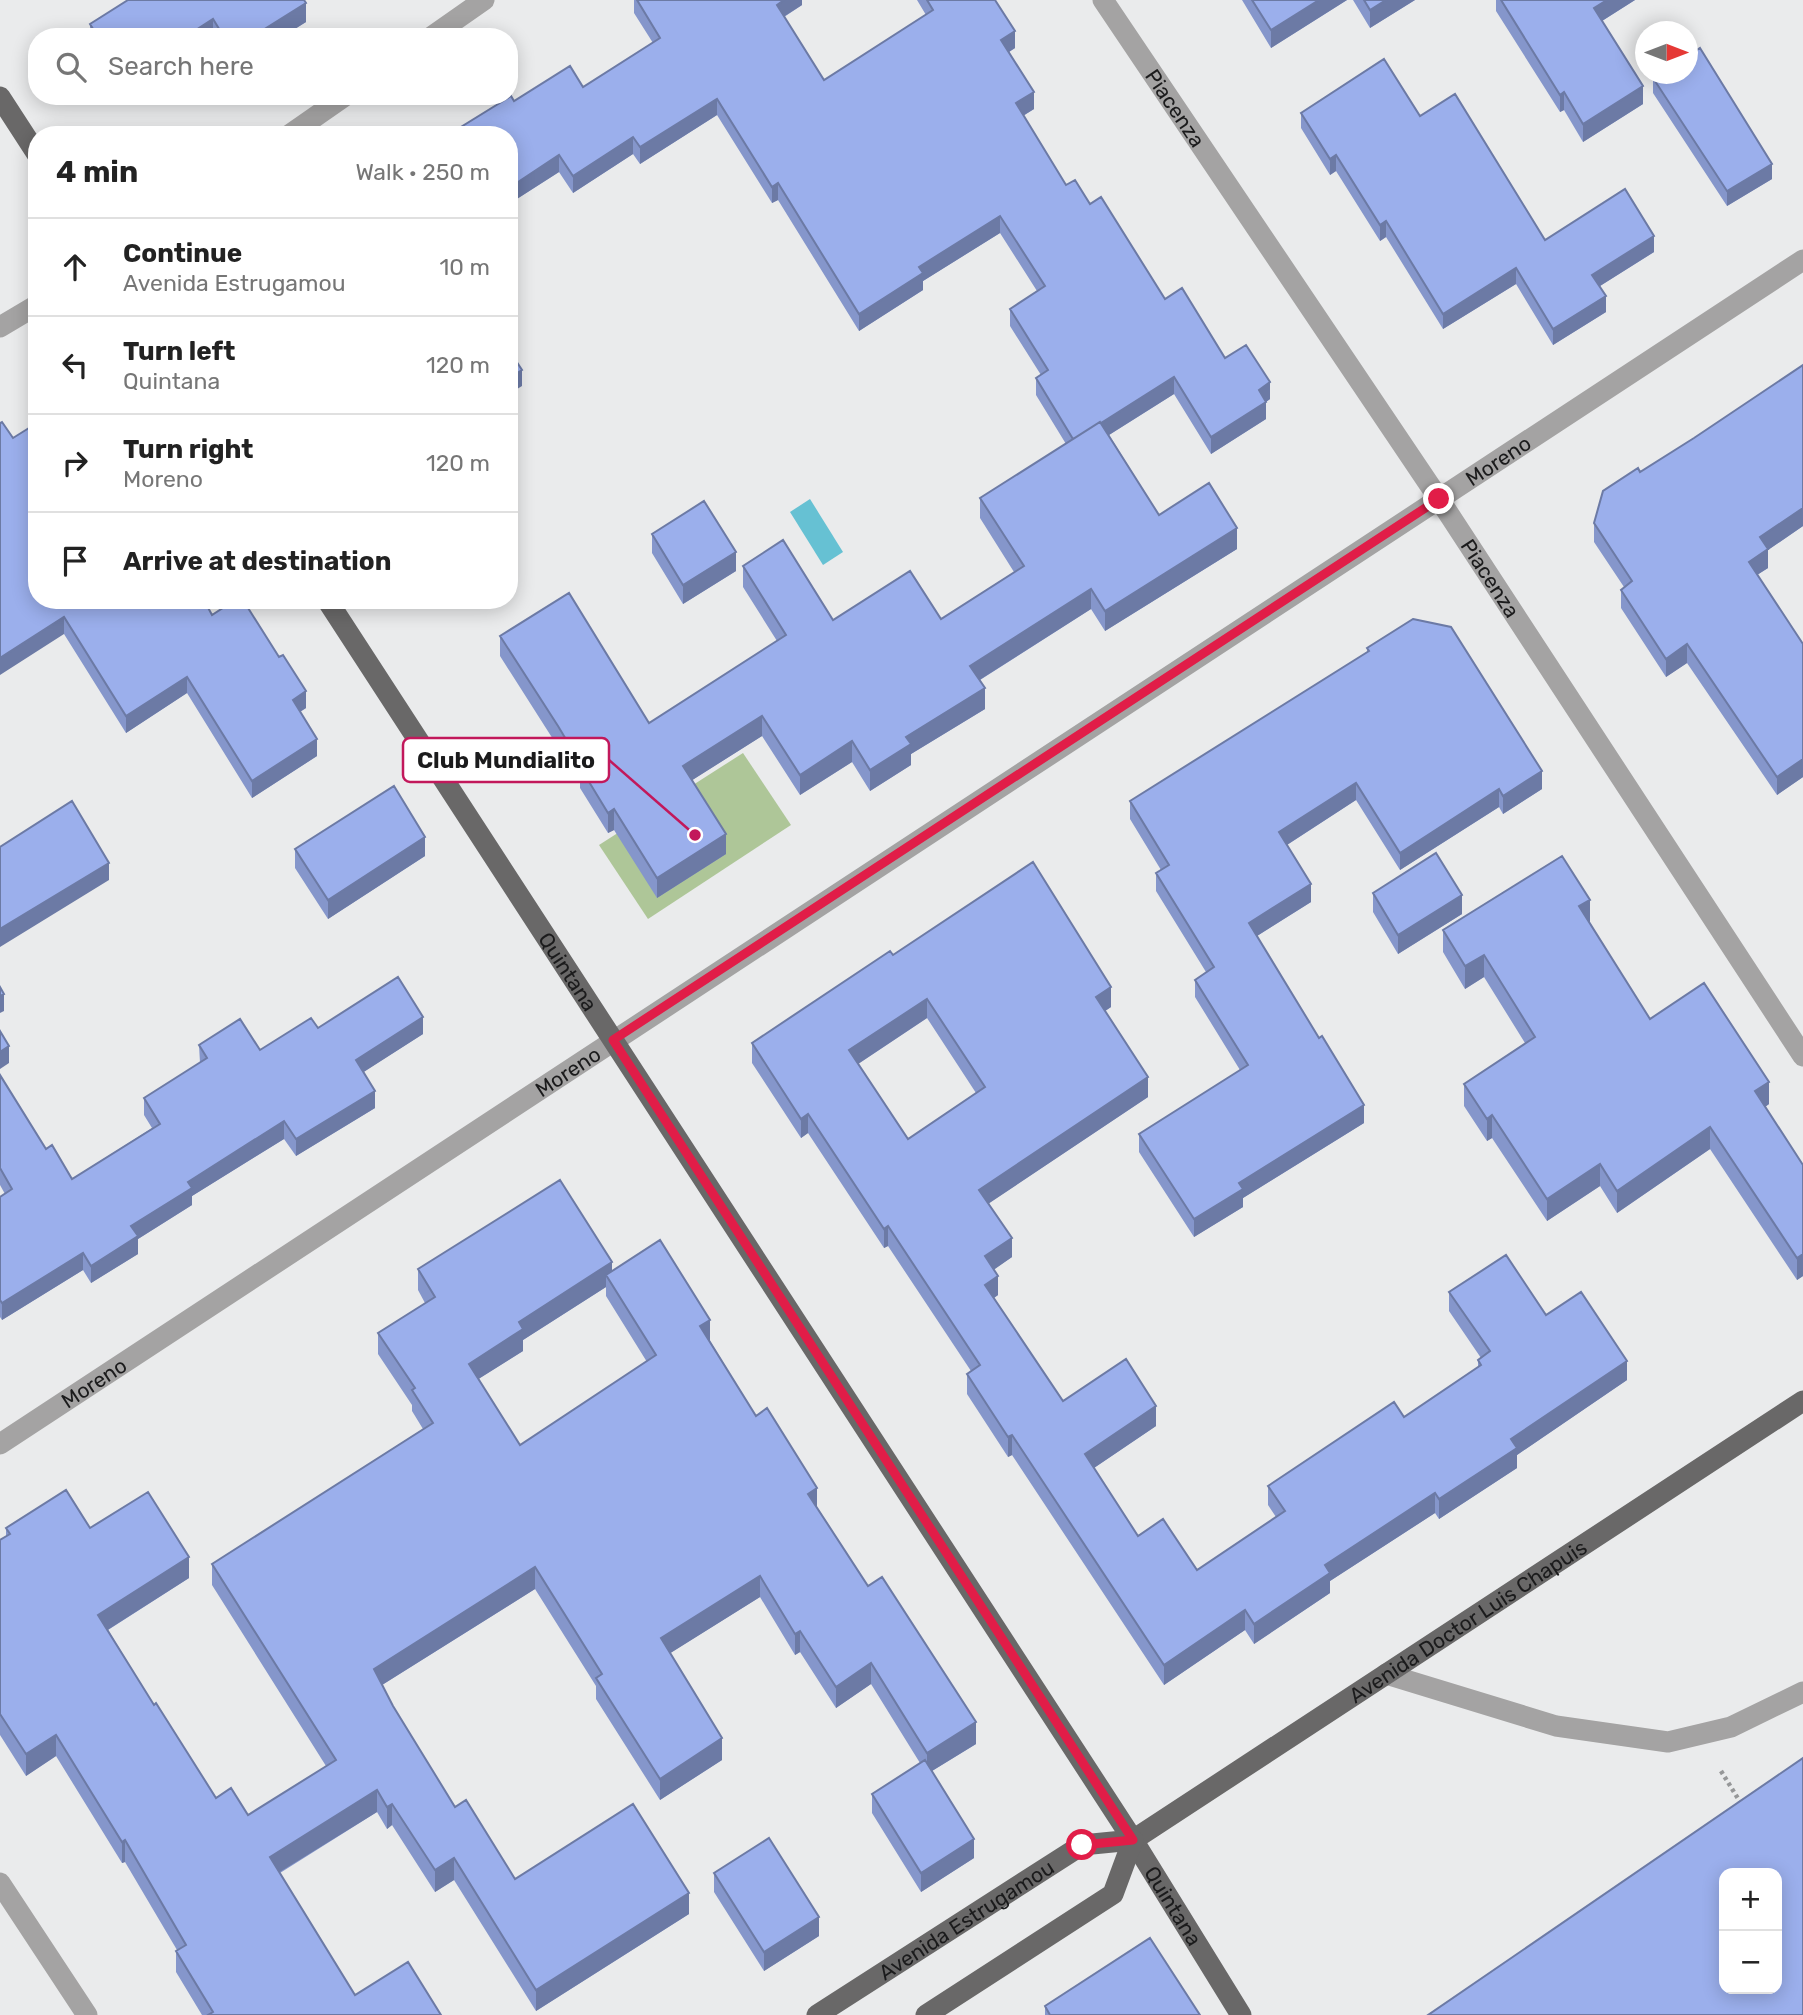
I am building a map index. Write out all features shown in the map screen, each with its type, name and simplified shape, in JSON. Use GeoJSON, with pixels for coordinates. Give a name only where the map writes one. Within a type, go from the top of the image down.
{"type":"FeatureCollection","features":[{"type":"Feature","properties":{"kind":"main road"},"geometry":{"type":"LineString","coordinates":[[0,97],[28,140]]}},
{"type":"Feature","properties":{"kind":"main road","name":"Quintana"},"geometry":{"type":"LineString","coordinates":[[333,609],[1133,1840],[1241,2015]]}},
{"type":"Feature","properties":{"kind":"main road","name":"Avenida Doctor Luis Chapuis"},"geometry":{"type":"LineString","coordinates":[[1133,1840],[1803,1401]]}},
{"type":"Feature","properties":{"kind":"main road"},"geometry":{"type":"LineString","coordinates":[[926,2015],[1113,1894],[1133,1840]]}},
{"type":"Feature","properties":{"kind":"main road","name":"Avenida Estrugamou"},"geometry":{"type":"LineString","coordinates":[[817,2015],[1082,1845],[1133,1840]]}},
{"type":"Feature","properties":{"kind":"street"},"geometry":{"type":"LineString","coordinates":[[444,28],[484,0]]}},
{"type":"Feature","properties":{"kind":"street","name":"Piacenza"},"geometry":{"type":"LineString","coordinates":[[1103,0],[1439,499],[1803,1056]]}},
{"type":"Feature","properties":{"kind":"street"},"geometry":{"type":"LineString","coordinates":[[302,126],[332,105]]}},
{"type":"Feature","properties":{"kind":"street","name":"Moreno"},"geometry":{"type":"LineString","coordinates":[[0,1444],[1803,260]]}},
{"type":"Feature","properties":{"kind":"street"},"geometry":{"type":"LineString","coordinates":[[0,327],[28,310]]}},
{"type":"Feature","properties":{"kind":"street"},"geometry":{"type":"LineString","coordinates":[[1386,1674],[1556,1726],[1668,1742],[1731,1727],[1803,1692]]}},
{"type":"Feature","properties":{"kind":"street"},"geometry":{"type":"LineString","coordinates":[[0,1883],[87,2015]]}},
{"type":"Feature","properties":{"kind":"path"},"geometry":{"type":"LineString","coordinates":[[1698,1735],[1748,1814]]}},
{"type":"Feature","properties":{"kind":"green space"},"geometry":{"type":"Polygon","coordinates":[[[743,753],[791,825],[648,919],[599,845],[743,753]]]}},
{"type":"Feature","properties":{"kind":"water"},"geometry":{"type":"Polygon","coordinates":[[[810,499],[843,552],[823,565],[790,512],[810,499]]]}},
{"type":"Feature","properties":{"kind":"building"},"geometry":{"type":"Polygon","coordinates":[[[128,0],[304,0],[306,3],[266,28],[218,28],[213,19],[199,28],[92,28],[90,24],[128,0]]]}},
{"type":"Feature","properties":{"kind":"building"},"geometry":{"type":"Polygon","coordinates":[[[637,0],[784,0],[777,5],[824,80],[933,10],[927,0],[995,0],[1015,31],[1001,40],[1034,92],[1016,103],[1066,185],[1075,180],[1090,204],[1101,197],[1165,299],[1182,288],[1225,358],[1246,345],[1270,382],[1259,390],[1266,402],[1211,437],[1174,377],[1073,439],[1036,378],[1048,370],[1010,309],[1045,286],[1000,216],[919,267],[923,273],[859,314],[778,183],[772,187],[717,99],[640,147],[633,137],[573,176],[559,155],[518,182],[518,126],[463,126],[496,105],[518,105],[518,98],[570,66],[583,87],[660,38],[637,0]]]}},
{"type":"Feature","properties":{"kind":"building"},"geometry":{"type":"Polygon","coordinates":[[[1252,0],[1319,0],[1271,30],[1252,0]]]}},
{"type":"Feature","properties":{"kind":"building"},"geometry":{"type":"Polygon","coordinates":[[[1364,0],[1386,0],[1370,10],[1364,0]]]}},
{"type":"Feature","properties":{"kind":"building"},"geometry":{"type":"Polygon","coordinates":[[[1501,0],[1607,0],[1594,8],[1635,73],[1635,84],[1643,86],[1583,124],[1564,92],[1560,95],[1501,0]]]}},
{"type":"Feature","properties":{"kind":"building"},"geometry":{"type":"Polygon","coordinates":[[[1700,48],[1772,164],[1727,191],[1657,84],[1698,84],[1700,48]]]}},
{"type":"Feature","properties":{"kind":"building"},"geometry":{"type":"Polygon","coordinates":[[[1384,59],[1420,116],[1455,94],[1545,240],[1625,189],[1654,236],[1592,275],[1606,296],[1553,329],[1516,268],[1443,314],[1386,221],[1380,225],[1336,155],[1330,159],[1301,113],[1384,59]]]}},
{"type":"Feature","properties":{"kind":"building"},"geometry":{"type":"Polygon","coordinates":[[[1803,365],[1803,508],[1760,537],[1768,549],[1749,562],[1803,644],[1803,759],[1777,777],[1687,644],[1666,659],[1621,590],[1632,581],[1594,523],[1603,491],[1638,468],[1640,472],[1694,438],[1803,365]]]}},
{"type":"Feature","properties":{"kind":"building"},"geometry":{"type":"Polygon","coordinates":[[[2,422],[13,438],[28,429],[28,609],[209,609],[212,615],[221,609],[249,609],[279,657],[283,655],[306,691],[293,700],[317,739],[252,781],[187,677],[126,716],[64,617],[0,658],[2,422]]]}},
{"type":"Feature","properties":{"kind":"building"},"geometry":{"type":"Polygon","coordinates":[[[1100,422],[1159,515],[1209,483],[1237,528],[1105,611],[1091,589],[970,666],[985,688],[906,737],[911,744],[870,770],[852,741],[800,775],[762,716],[683,766],[726,834],[657,878],[614,809],[608,813],[558,726],[500,636],[569,593],[649,723],[786,635],[743,566],[783,540],[833,620],[910,571],[941,619],[1024,566],[980,498],[1100,422]]]}},
{"type":"Feature","properties":{"kind":"building"},"geometry":{"type":"Polygon","coordinates":[[[704,501],[736,552],[683,585],[652,534],[704,501]]]}},
{"type":"Feature","properties":{"kind":"building"},"geometry":{"type":"Polygon","coordinates":[[[1413,619],[1451,627],[1542,771],[1503,796],[1499,789],[1400,853],[1356,783],[1279,832],[1311,884],[1249,923],[1319,1038],[1322,1036],[1364,1105],[1239,1183],[1243,1189],[1194,1219],[1139,1134],[1248,1065],[1195,980],[1214,967],[1156,873],[1169,865],[1130,801],[1369,651],[1367,648],[1413,619]]]}},
{"type":"Feature","properties":{"kind":"building"},"geometry":{"type":"Polygon","coordinates":[[[394,786],[425,837],[328,900],[295,849],[394,786]]]}},
{"type":"Feature","properties":{"kind":"building"},"geometry":{"type":"Polygon","coordinates":[[[72,801],[109,863],[0,929],[0,847],[72,801]]]}},
{"type":"Feature","properties":{"kind":"building"},"geometry":{"type":"Polygon","coordinates":[[[1436,853],[1462,895],[1398,935],[1373,893],[1436,853]]]}},
{"type":"Feature","properties":{"kind":"building"},"geometry":{"type":"Polygon","coordinates":[[[1562,856],[1590,900],[1579,906],[1650,1019],[1704,983],[1769,1082],[1755,1091],[1803,1165],[1803,1254],[1797,1258],[1710,1127],[1617,1191],[1600,1164],[1547,1199],[1492,1115],[1487,1119],[1464,1084],[1535,1037],[1484,955],[1465,966],[1443,930],[1562,856]]]}},
{"type":"Feature","properties":{"kind":"building"},"geometry":{"type":"Polygon","coordinates":[[[1033,862],[1111,987],[1096,997],[1148,1077],[979,1190],[1012,1238],[985,1256],[998,1276],[985,1285],[1063,1401],[1126,1359],[1156,1406],[1085,1454],[1138,1536],[1163,1519],[1197,1570],[1285,1511],[1268,1486],[1394,1402],[1404,1417],[1481,1365],[1478,1360],[1490,1351],[1449,1292],[1506,1255],[1546,1315],[1581,1292],[1627,1361],[1511,1439],[1517,1448],[1439,1499],[1435,1493],[1325,1565],[1330,1573],[1254,1624],[1245,1610],[1164,1665],[1012,1435],[1008,1437],[967,1374],[980,1365],[888,1226],[884,1229],[808,1114],[801,1119],[752,1043],[890,951],[893,955],[1033,862]],[[927,999],[849,1050],[908,1139],[985,1087],[927,999]]]}},
{"type":"Feature","properties":{"kind":"building"},"geometry":{"type":"Polygon","coordinates":[[[398,977],[423,1017],[356,1060],[375,1091],[296,1139],[284,1121],[188,1182],[192,1188],[131,1226],[138,1236],[91,1266],[83,1253],[2,1303],[0,1197],[12,1189],[0,1168],[0,1075],[46,1149],[52,1145],[72,1179],[160,1124],[144,1098],[207,1058],[199,1045],[240,1019],[260,1050],[311,1018],[318,1028],[398,977]]]}},
{"type":"Feature","properties":{"kind":"building"},"geometry":{"type":"Polygon","coordinates":[[[0,1031],[9,1046],[0,1052],[0,1031]]]}},
{"type":"Feature","properties":{"kind":"building"},"geometry":{"type":"Polygon","coordinates":[[[560,1180],[612,1262],[519,1322],[523,1329],[469,1364],[520,1445],[656,1355],[606,1275],[660,1240],[710,1320],[700,1326],[756,1416],[767,1408],[817,1488],[808,1494],[868,1586],[882,1577],[976,1722],[927,1753],[871,1663],[836,1687],[800,1631],[795,1634],[760,1576],[661,1638],[722,1738],[660,1779],[596,1678],[602,1674],[535,1567],[374,1669],[393,1706],[455,1807],[466,1800],[515,1879],[633,1804],[689,1893],[536,1990],[454,1858],[435,1870],[392,1804],[387,1807],[377,1790],[270,1857],[355,1995],[408,1962],[441,2015],[208,2015],[213,2012],[176,1951],[186,1945],[125,1840],[122,1842],[56,1735],[26,1754],[0,1714],[0,1540],[10,1534],[6,1528],[66,1490],[90,1528],[148,1492],[189,1557],[98,1615],[216,1798],[231,1788],[248,1815],[336,1760],[212,1564],[433,1423],[412,1390],[415,1388],[378,1333],[435,1297],[418,1269],[560,1180]]]}},
{"type":"Feature","properties":{"kind":"building"},"geometry":{"type":"Polygon","coordinates":[[[1803,1758],[1803,2015],[1428,2015],[1803,1758]]]}},
{"type":"Feature","properties":{"kind":"building"},"geometry":{"type":"Polygon","coordinates":[[[925,1760],[974,1839],[921,1873],[872,1794],[925,1760]]]}},
{"type":"Feature","properties":{"kind":"building"},"geometry":{"type":"Polygon","coordinates":[[[769,1838],[819,1917],[764,1952],[714,1873],[769,1838]]]}},
{"type":"Feature","properties":{"kind":"building"},"geometry":{"type":"Polygon","coordinates":[[[1150,1938],[1200,2015],[1050,2015],[1045,2006],[1150,1938]]]}},
{"type":"Feature","properties":{"kind":"place","name":"Club Mundialito"},"geometry":{"type":"Point","coordinates":[695,835]}},
{"type":"Feature","properties":{"kind":"route"},"geometry":{"type":"LineString","coordinates":[[1082,1845],[1133,1840],[613,1040],[1439,499]]}}]}
